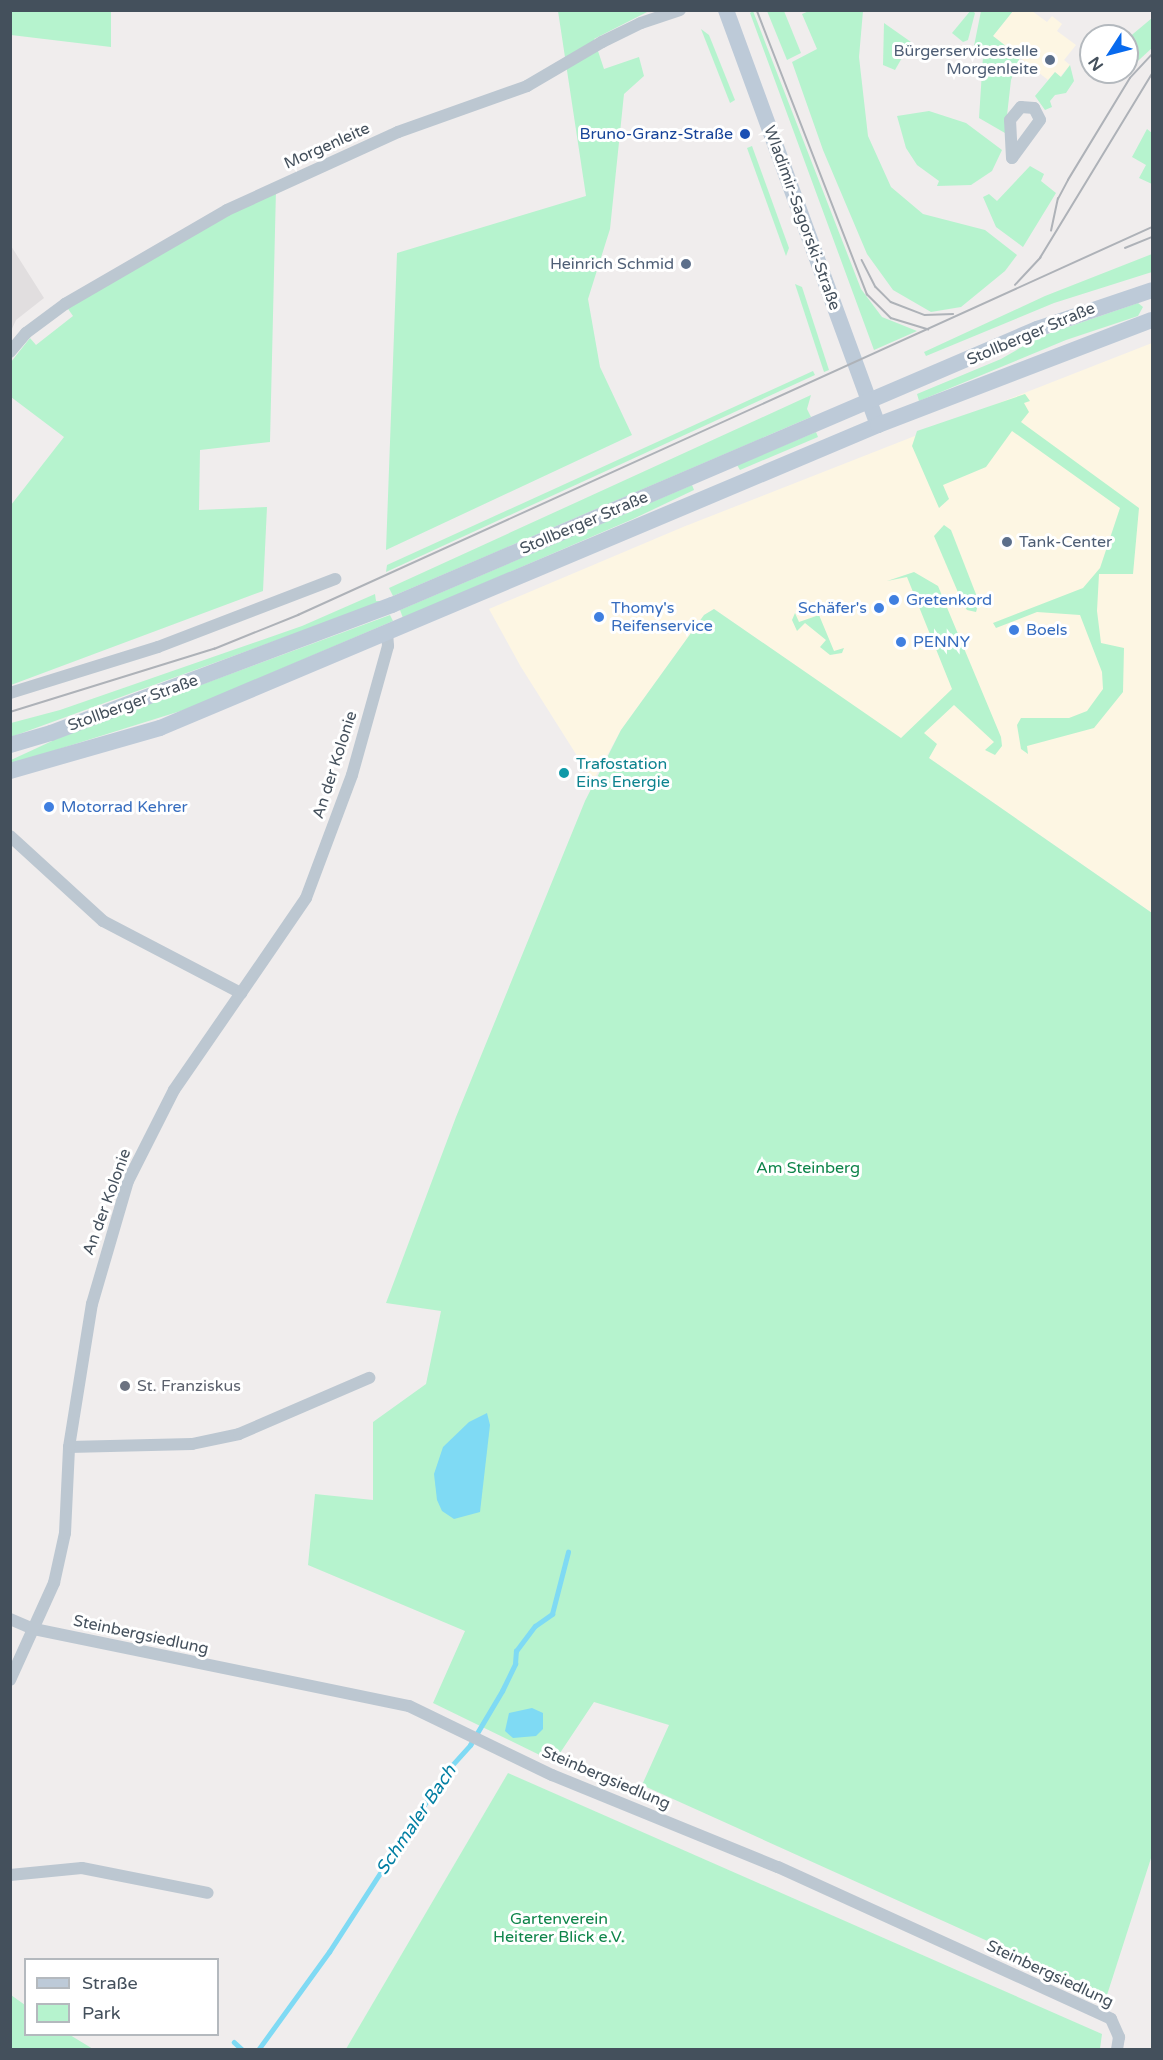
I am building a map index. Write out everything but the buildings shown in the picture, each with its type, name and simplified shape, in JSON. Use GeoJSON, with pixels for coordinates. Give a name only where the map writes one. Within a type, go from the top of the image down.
{"type":"FeatureCollection","features":[{"type":"Feature","properties":{"kind":"main road","name":"Wladimir-Sagorski-Straße"},"geometry":{"type":"LineString","coordinates":[[726,10],[878,425]]}},
{"type":"Feature","properties":{"kind":"main road","name":"Stollberger Straße"},"geometry":{"type":"LineString","coordinates":[[10,745],[261,657],[392,606],[1072,315],[1152,290]]}},
{"type":"Feature","properties":{"kind":"main road","name":"Stollberger Straße"},"geometry":{"type":"LineString","coordinates":[[10,771],[160,728],[878,425],[1152,320]]}},
{"type":"Feature","properties":{"kind":"street","name":"Morgenleite"},"geometry":{"type":"LineString","coordinates":[[10,352],[26,333],[64,304],[227,210],[398,132],[527,86],[602,42],[641,23],[680,10]]}},
{"type":"Feature","properties":{"kind":"street"},"geometry":{"type":"LineString","coordinates":[[10,693],[158,647],[335,579]]}},
{"type":"Feature","properties":{"kind":"street","name":"An der Kolonie"},"geometry":{"type":"LineString","coordinates":[[69,1447],[92,1304],[128,1181],[174,1090],[306,898],[352,774],[388,646],[387,633]]}},
{"type":"Feature","properties":{"kind":"street"},"geometry":{"type":"LineString","coordinates":[[10,836],[103,921],[241,993]]}},
{"type":"Feature","properties":{"kind":"street"},"geometry":{"type":"LineString","coordinates":[[10,1680],[54,1583],[65,1533],[69,1447],[204,1442],[239,1434],[369,1378]]}},
{"type":"Feature","properties":{"kind":"street","name":"Steinbergsiedlung"},"geometry":{"type":"LineString","coordinates":[[10,1619],[34,1629],[409,1706],[470,1732],[552,1775],[778,1867],[1111,2019],[1119,2037],[1117,2049]]}},
{"type":"Feature","properties":{"kind":"street"},"geometry":{"type":"LineString","coordinates":[[10,1875],[82,1868],[208,1893]]}},
{"type":"Feature","properties":{"kind":"shaded area"},"geometry":{"type":"Polygon","coordinates":[[[1013,11],[1032,11],[1047,22],[1052,16],[1062,24],[1057,31],[1076,45],[1064,60],[1070,65],[1060,77],[1055,72],[1048,80],[993,36],[1013,11]]]}},
{"type":"Feature","properties":{"kind":"shaded area"},"geometry":{"type":"Polygon","coordinates":[[[11,246],[44,298],[16,320],[11,331],[11,246]]]}},
{"type":"Feature","properties":{"kind":"shaded area"},"geometry":{"type":"Polygon","coordinates":[[[1152,343],[1152,913],[714,609],[704,615],[621,730],[593,781],[521,667],[489,609],[683,527],[1152,343]]]}},
{"type":"Feature","properties":{"kind":"green space"},"geometry":{"type":"Polygon","coordinates":[[[11,10],[111,11],[111,47],[11,35],[11,10]]]}},
{"type":"Feature","properties":{"kind":"green space"},"geometry":{"type":"Polygon","coordinates":[[[971,10],[975,13],[968,40],[963,42],[952,33],[971,10]]]}},
{"type":"Feature","properties":{"kind":"green space"},"geometry":{"type":"Polygon","coordinates":[[[558,11],[649,11],[594,39],[604,69],[639,57],[644,76],[624,94],[610,229],[588,299],[600,367],[632,435],[386,550],[397,253],[586,196],[558,11]]]}},
{"type":"Feature","properties":{"kind":"green space"},"geometry":{"type":"Polygon","coordinates":[[[753,11],[861,289],[882,317],[917,331],[874,350],[750,13],[753,11]]]}},
{"type":"Feature","properties":{"kind":"green space"},"geometry":{"type":"Polygon","coordinates":[[[767,11],[784,11],[801,53],[787,60],[767,11]]]}},
{"type":"Feature","properties":{"kind":"green space"},"geometry":{"type":"Polygon","coordinates":[[[809,11],[863,11],[859,57],[868,136],[891,187],[923,214],[985,230],[1017,255],[1005,271],[961,307],[931,312],[893,290],[867,254],[823,150],[792,62],[817,49],[802,14],[809,11]]]}},
{"type":"Feature","properties":{"kind":"green space"},"geometry":{"type":"Polygon","coordinates":[[[981,11],[1013,11],[993,36],[1020,57],[1011,80],[1005,133],[979,118],[983,56],[974,46],[981,11]]]}},
{"type":"Feature","properties":{"kind":"green space"},"geometry":{"type":"Polygon","coordinates":[[[1152,18],[1152,48],[1139,60],[1139,29],[1152,18]]]}},
{"type":"Feature","properties":{"kind":"green space"},"geometry":{"type":"Polygon","coordinates":[[[884,23],[911,42],[895,70],[883,65],[884,23]]]}},
{"type":"Feature","properties":{"kind":"green space"},"geometry":{"type":"Polygon","coordinates":[[[701,29],[709,35],[735,100],[730,103],[701,29]]]}},
{"type":"Feature","properties":{"kind":"green space"},"geometry":{"type":"Polygon","coordinates":[[[1070,65],[1074,81],[1066,93],[1055,95],[1050,101],[1052,107],[1045,110],[1035,96],[1055,72],[1061,77],[1070,65]]]}},
{"type":"Feature","properties":{"kind":"green space"},"geometry":{"type":"Polygon","coordinates":[[[929,111],[966,123],[1002,150],[992,171],[971,185],[937,186],[939,181],[917,165],[906,148],[897,116],[929,111]]]}},
{"type":"Feature","properties":{"kind":"green space"},"geometry":{"type":"Polygon","coordinates":[[[1147,129],[1152,133],[1152,184],[1139,178],[1146,165],[1132,157],[1147,129]]]}},
{"type":"Feature","properties":{"kind":"green space"},"geometry":{"type":"Polygon","coordinates":[[[752,146],[789,248],[786,256],[747,148],[752,146]]]}},
{"type":"Feature","properties":{"kind":"green space"},"geometry":{"type":"Polygon","coordinates":[[[1030,166],[1044,174],[1041,181],[1056,193],[1023,247],[996,227],[983,197],[989,194],[997,201],[1030,166]]]}},
{"type":"Feature","properties":{"kind":"green space"},"geometry":{"type":"Polygon","coordinates":[[[276,189],[270,442],[200,450],[199,510],[267,507],[263,591],[11,685],[11,505],[64,437],[11,397],[11,362],[30,338],[36,345],[73,316],[66,306],[276,189]]]}},
{"type":"Feature","properties":{"kind":"green space"},"geometry":{"type":"Polygon","coordinates":[[[1152,254],[1152,272],[1054,303],[926,356],[924,352],[1045,296],[1152,254]]]}},
{"type":"Feature","properties":{"kind":"green space"},"geometry":{"type":"Polygon","coordinates":[[[795,284],[802,287],[829,370],[824,372],[795,284]]]}},
{"type":"Feature","properties":{"kind":"green space"},"geometry":{"type":"Polygon","coordinates":[[[1138,303],[1143,307],[1138,316],[1066,340],[919,401],[917,394],[1001,359],[1039,337],[1138,303]]]}},
{"type":"Feature","properties":{"kind":"green space"},"geometry":{"type":"Polygon","coordinates":[[[813,371],[815,375],[386,572],[387,565],[813,371]]]}},
{"type":"Feature","properties":{"kind":"green space"},"geometry":{"type":"Polygon","coordinates":[[[1025,394],[1030,401],[1024,403],[1029,412],[1021,422],[1139,508],[1133,574],[1099,574],[1097,611],[1101,643],[1124,648],[1123,692],[1094,728],[1027,746],[1028,754],[1021,749],[1017,725],[1021,718],[1069,718],[1087,711],[1103,689],[1102,672],[1080,615],[1037,612],[996,628],[993,623],[1083,588],[1100,568],[1120,508],[1012,431],[986,467],[943,485],[949,499],[939,508],[912,446],[917,431],[1025,394]]]}},
{"type":"Feature","properties":{"kind":"green space"},"geometry":{"type":"Polygon","coordinates":[[[811,395],[807,409],[811,417],[393,596],[389,588],[811,395]]]}},
{"type":"Feature","properties":{"kind":"green space"},"geometry":{"type":"Polygon","coordinates":[[[816,432],[818,437],[740,470],[737,465],[816,432]]]}},
{"type":"Feature","properties":{"kind":"green space"},"geometry":{"type":"Polygon","coordinates":[[[692,485],[694,490],[633,519],[403,618],[400,610],[692,485]]]}},
{"type":"Feature","properties":{"kind":"green space"},"geometry":{"type":"Polygon","coordinates":[[[944,525],[951,530],[979,602],[976,612],[967,610],[963,604],[934,536],[944,525]]]}},
{"type":"Feature","properties":{"kind":"green space","name":"Am Steinberg"},"geometry":{"type":"Polygon","coordinates":[[[914,572],[938,586],[1001,737],[1002,746],[995,755],[985,750],[994,742],[954,705],[924,733],[937,744],[929,758],[1152,913],[1152,1855],[1107,1995],[642,1785],[669,1725],[594,1702],[554,1762],[433,1703],[465,1631],[308,1565],[315,1494],[373,1500],[373,1422],[426,1384],[441,1311],[386,1303],[456,1117],[585,801],[621,730],[704,615],[714,609],[901,738],[952,689],[907,577],[887,581],[914,572]]]}},
{"type":"Feature","properties":{"kind":"green space"},"geometry":{"type":"Polygon","coordinates":[[[375,594],[376,601],[384,601],[11,737],[11,723],[60,710],[302,626],[375,594]]]}},
{"type":"Feature","properties":{"kind":"green space"},"geometry":{"type":"Polygon","coordinates":[[[795,613],[799,622],[819,615],[834,651],[844,648],[842,653],[830,655],[820,647],[826,640],[805,623],[797,631],[792,620],[795,613]]]}},
{"type":"Feature","properties":{"kind":"green space"},"geometry":{"type":"Polygon","coordinates":[[[390,615],[393,621],[187,709],[11,764],[11,760],[65,735],[390,615]]]}},
{"type":"Feature","properties":{"kind":"green space","name":"Gartenverein Heiterer Blick e.V."},"geometry":{"type":"Polygon","coordinates":[[[508,1773],[1102,2034],[1100,2049],[346,2049],[508,1773]]]}},
{"type":"Feature","properties":{"kind":"green space"},"geometry":{"type":"Polygon","coordinates":[[[11,1995],[24,2004],[24,2036],[72,2036],[93,2049],[11,2049],[11,1995]]]}},
{"type":"Feature","properties":{"kind":"water"},"geometry":{"type":"Polygon","coordinates":[[[487,1413],[490,1425],[480,1512],[454,1519],[442,1511],[437,1500],[434,1474],[443,1447],[469,1422],[487,1413]]]}},
{"type":"Feature","properties":{"kind":"water"},"geometry":{"type":"Polygon","coordinates":[[[532,1708],[543,1713],[543,1729],[536,1736],[513,1738],[505,1731],[509,1713],[532,1708]]]}},
{"type":"Feature","properties":{"kind":"waterway","name":"Schmaler Bach"},"geometry":{"type":"LineString","coordinates":[[258,2050],[329,1952],[445,1773],[470,1745],[502,1691],[515,1664],[516,1651],[535,1626],[552,1614],[568,1552]]}},
{"type":"Feature","properties":{"kind":"waterway","name":"Schmaler Bach"},"geometry":{"type":"LineString","coordinates":[[234,2042],[243,2050]]}},
{"type":"Feature","properties":{"kind":"tram line"},"geometry":{"type":"LineString","coordinates":[[757,10],[867,294],[891,318],[928,329]]}},
{"type":"Feature","properties":{"kind":"tram line"},"geometry":{"type":"LineString","coordinates":[[1051,231],[1058,199],[1068,180],[1130,78],[1152,54]]}},
{"type":"Feature","properties":{"kind":"tram line"},"geometry":{"type":"LineString","coordinates":[[1015,285],[1040,258],[1152,74]]}},
{"type":"Feature","properties":{"kind":"tram line"},"geometry":{"type":"LineString","coordinates":[[10,712],[214,649],[298,615],[1152,227]]}},
{"type":"Feature","properties":{"kind":"tram line"},"geometry":{"type":"LineString","coordinates":[[1125,248],[1152,237]]}},
{"type":"Feature","properties":{"kind":"tram line"},"geometry":{"type":"LineString","coordinates":[[862,260],[876,287],[891,302],[925,315],[953,314]]}},
{"type":"Feature","properties":{"kind":"place","name":"Bürgerservicestelle Morgenleite"},"geometry":{"type":"Point","coordinates":[1050,60]}},
{"type":"Feature","properties":{"kind":"place","name":"Bruno-Granz-Straße"},"geometry":{"type":"Point","coordinates":[745,134]}},
{"type":"Feature","properties":{"kind":"place","name":"Heinrich Schmid"},"geometry":{"type":"Point","coordinates":[686,264]}},
{"type":"Feature","properties":{"kind":"place","name":"Tank-Center"},"geometry":{"type":"Point","coordinates":[1007,542]}},
{"type":"Feature","properties":{"kind":"place","name":"Gretenkord"},"geometry":{"type":"Point","coordinates":[894,600]}},
{"type":"Feature","properties":{"kind":"place","name":"Schäfer's"},"geometry":{"type":"Point","coordinates":[879,608]}},
{"type":"Feature","properties":{"kind":"place","name":"Thomy's Reifenservice"},"geometry":{"type":"Point","coordinates":[599,617]}},
{"type":"Feature","properties":{"kind":"place","name":"Boels"},"geometry":{"type":"Point","coordinates":[1014,630]}},
{"type":"Feature","properties":{"kind":"place","name":"PENNY"},"geometry":{"type":"Point","coordinates":[901,642]}},
{"type":"Feature","properties":{"kind":"place","name":"Trafostation Eins Energie"},"geometry":{"type":"Point","coordinates":[564,773]}},
{"type":"Feature","properties":{"kind":"place","name":"Motorrad Kehrer"},"geometry":{"type":"Point","coordinates":[49,807]}},
{"type":"Feature","properties":{"kind":"place","name":"St. Franziskus"},"geometry":{"type":"Point","coordinates":[125,1386]}}]}
